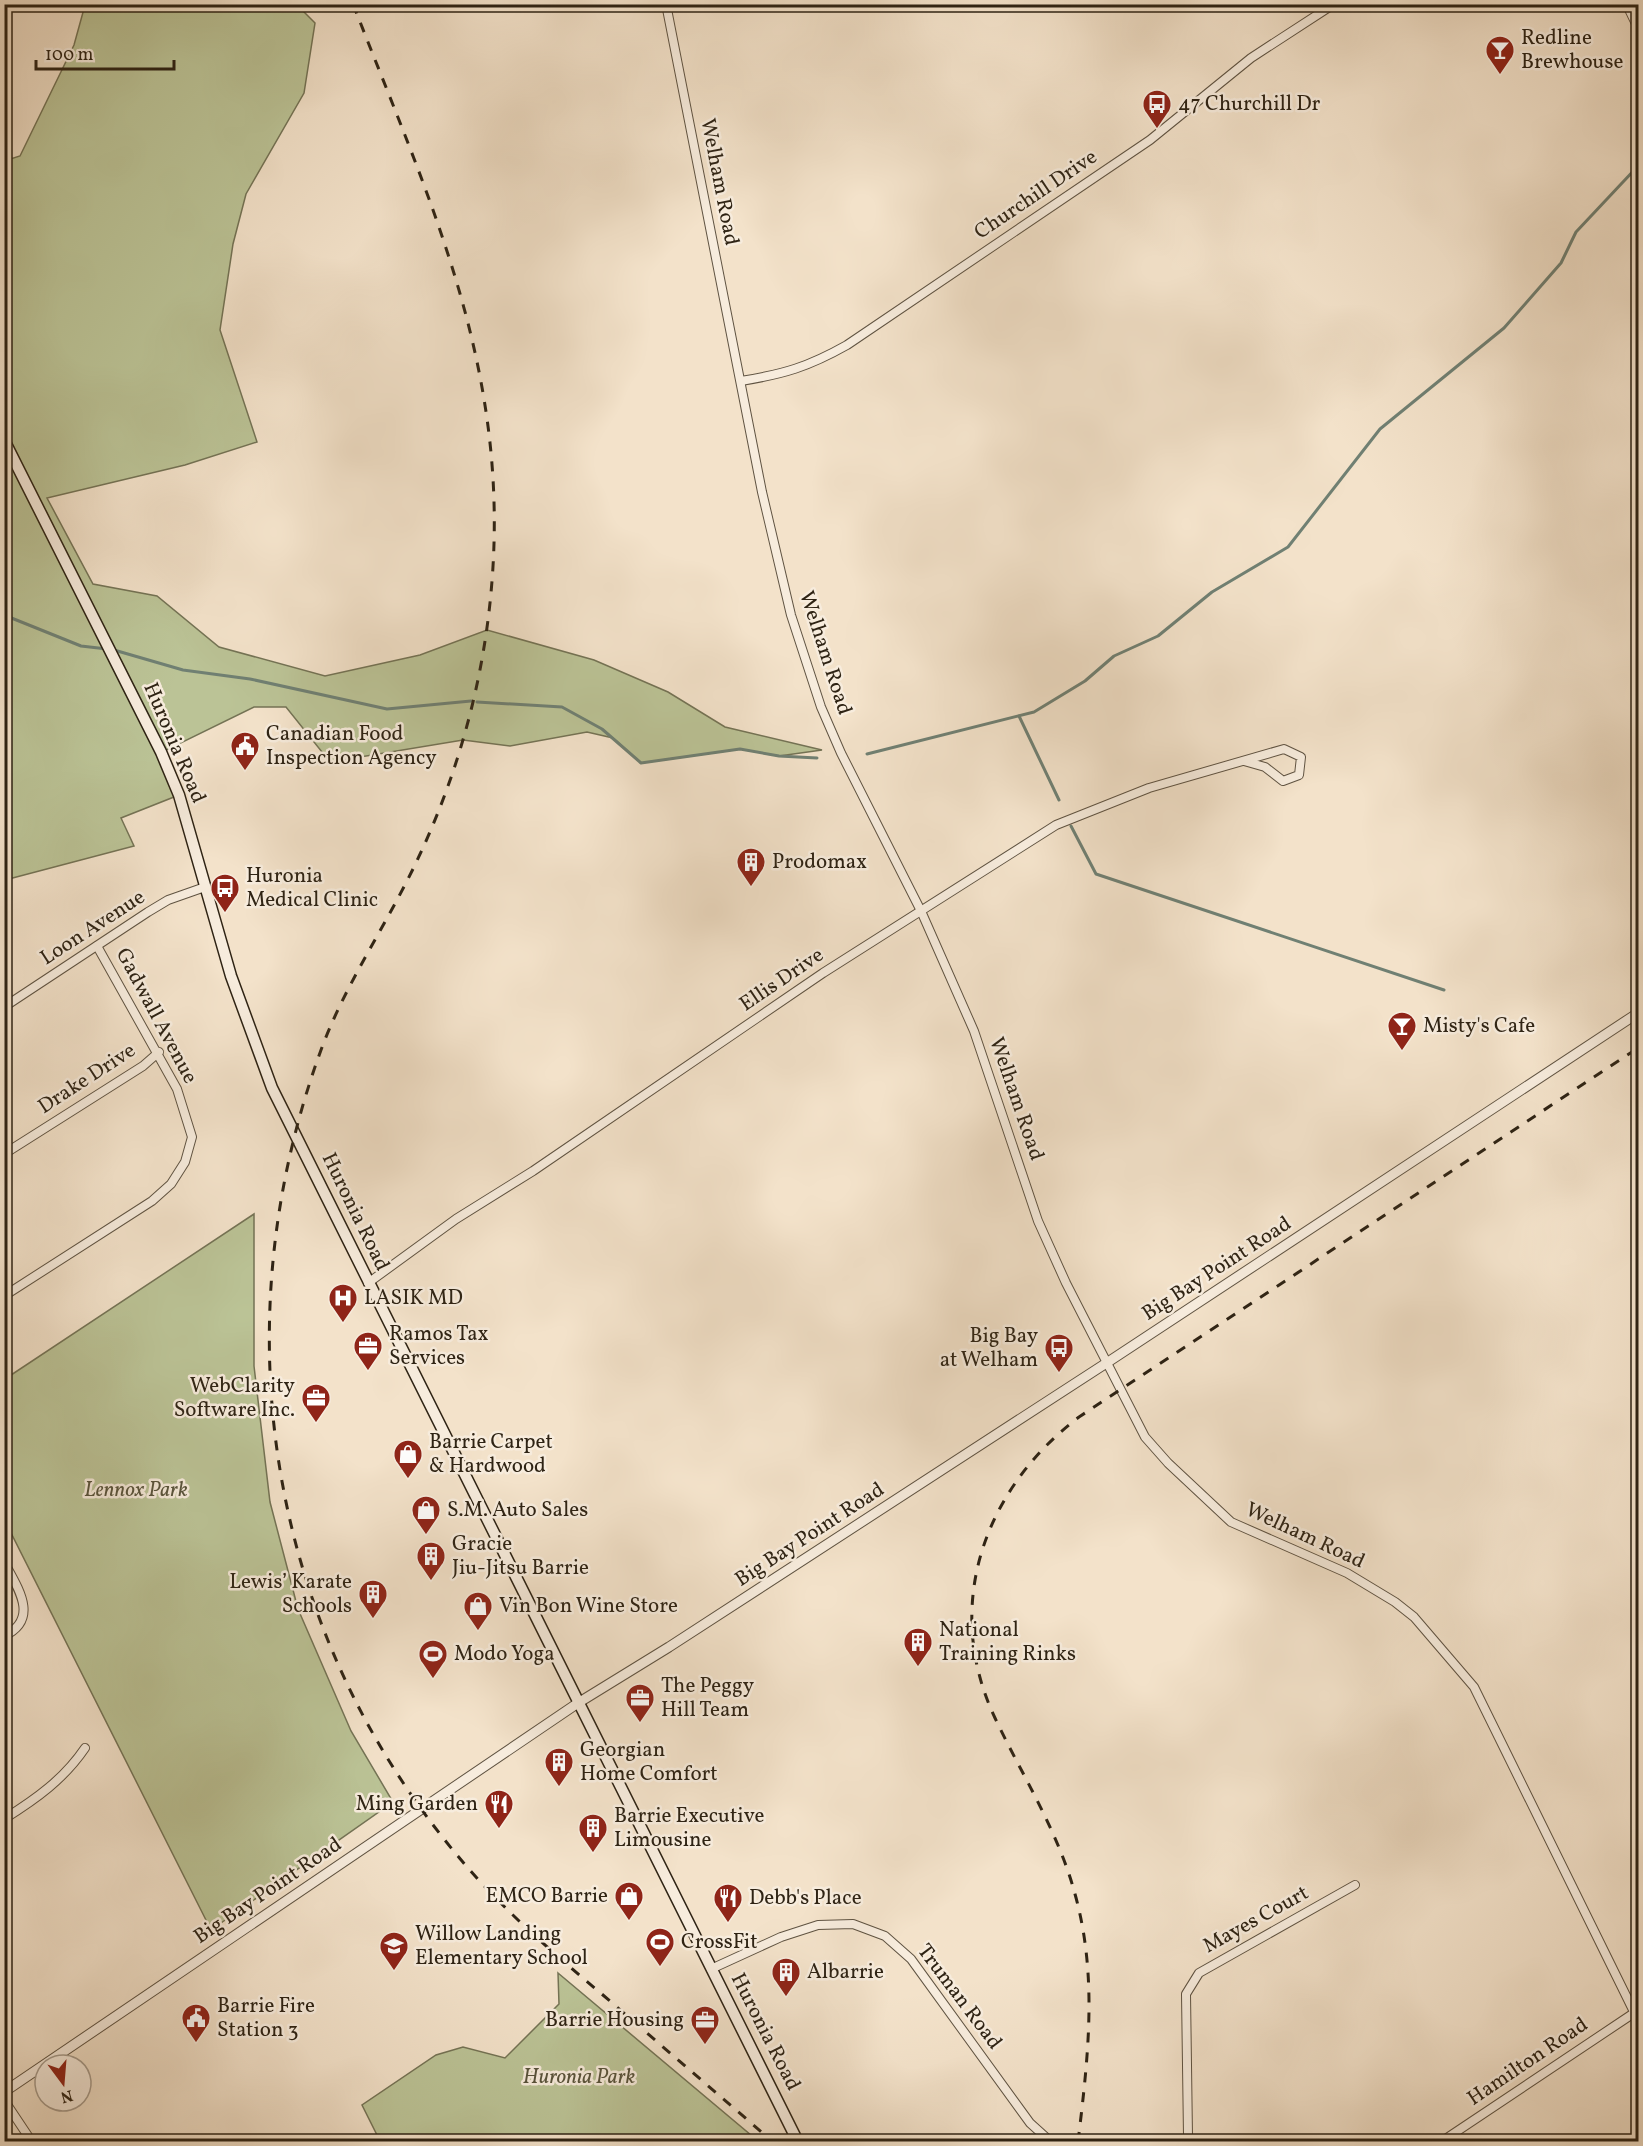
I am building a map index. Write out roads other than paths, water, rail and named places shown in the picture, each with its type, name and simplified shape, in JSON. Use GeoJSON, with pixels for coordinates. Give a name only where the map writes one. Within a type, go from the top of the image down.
{"type":"FeatureCollection","features":[{"type":"Feature","properties":{"kind":"main road","name":"Huronia Road"},"geometry":{"type":"LineString","coordinates":[[4,440],[162,752],[179,795],[231,976],[273,1088],[368,1283],[798,2142]]}},
{"type":"Feature","properties":{"kind":"street","name":"Welham Road"},"geometry":{"type":"LineString","coordinates":[[666,4],[764,501],[791,615],[821,707],[841,753],[921,911],[974,1031],[1038,1221],[1066,1283],[1145,1437],[1168,1463],[1231,1522],[1347,1573],[1395,1602],[1414,1617],[1474,1687],[1636,2017]]}},
{"type":"Feature","properties":{"kind":"street","name":"Churchill Drive"},"geometry":{"type":"LineString","coordinates":[[741,381],[782,374],[812,365],[847,345],[1150,140],[1251,58],[1334,4]]}},
{"type":"Feature","properties":{"kind":"street"},"geometry":{"type":"LineString","coordinates":[[1627,4],[1638,27]]}},
{"type":"Feature","properties":{"kind":"street","name":"Ellis Drive"},"geometry":{"type":"LineString","coordinates":[[368,1283],[456,1219],[533,1171],[823,973],[1056,825],[1149,788],[1284,749],[1300,758],[1299,775],[1283,781],[1265,767],[1244,761]]}},
{"type":"Feature","properties":{"kind":"street","name":"Loon Avenue"},"geometry":{"type":"LineString","coordinates":[[4,1007],[168,900],[206,887]]}},
{"type":"Feature","properties":{"kind":"street","name":"Gadwall Avenue"},"geometry":{"type":"LineString","coordinates":[[4,1296],[152,1201],[171,1184],[181,1170],[192,1137],[177,1089],[159,1052],[97,946]]}},
{"type":"Feature","properties":{"kind":"street","name":"Big Bay Point Road"},"geometry":{"type":"LineString","coordinates":[[4,2092],[578,1703],[669,1647],[1108,1362],[1638,1013]]}},
{"type":"Feature","properties":{"kind":"street","name":"Drake Drive"},"geometry":{"type":"LineString","coordinates":[[4,1154],[142,1066],[159,1052]]}},
{"type":"Feature","properties":{"kind":"street"},"geometry":{"type":"LineString","coordinates":[[4,1562],[20,1594],[25,1612],[17,1630],[4,1636]]}},
{"type":"Feature","properties":{"kind":"street"},"geometry":{"type":"LineString","coordinates":[[4,1819],[38,1797],[70,1770],[85,1748]]}},
{"type":"Feature","properties":{"kind":"street","name":"Mayes Court"},"geometry":{"type":"LineString","coordinates":[[1186,2142],[1188,2136],[1186,1994],[1199,1973],[1355,1885]]}},
{"type":"Feature","properties":{"kind":"street","name":"Truman Road"},"geometry":{"type":"LineString","coordinates":[[711,1969],[781,1937],[818,1924],[853,1924],[885,1936],[911,1959],[1030,2123],[1051,2142]]}},
{"type":"Feature","properties":{"kind":"street","name":"Hamilton Road"},"geometry":{"type":"LineString","coordinates":[[1441,2142],[1636,2017]]}},
{"type":"Feature","properties":{"kind":"street"},"geometry":{"type":"LineString","coordinates":[[4,2100],[32,2142]]}},
{"type":"Feature","properties":{"kind":"waterway"},"geometry":{"type":"LineString","coordinates":[[867,754],[1034,712],[1085,681],[1114,656],[1158,636],[1212,592],[1288,547],[1380,429],[1504,328],[1561,263],[1576,232],[1638,166]]}},
{"type":"Feature","properties":{"kind":"waterway"},"geometry":{"type":"LineString","coordinates":[[4,615],[81,646],[107,649]]}},
{"type":"Feature","properties":{"kind":"waterway"},"geometry":{"type":"LineString","coordinates":[[114,650],[183,670],[250,679],[387,709],[471,701]]}},
{"type":"Feature","properties":{"kind":"waterway"},"geometry":{"type":"LineString","coordinates":[[477,702],[562,707],[602,729],[641,763],[740,749],[779,756],[817,758]]}},
{"type":"Feature","properties":{"kind":"waterway"},"geometry":{"type":"LineString","coordinates":[[1019,716],[1059,800]]}},
{"type":"Feature","properties":{"kind":"waterway"},"geometry":{"type":"LineString","coordinates":[[1071,826],[1096,874],[1444,990]]}},
{"type":"Feature","properties":{"kind":"railway"},"geometry":{"type":"LineString","coordinates":[[353,4],[435,215],[476,355],[488,427],[494,502],[492,581],[482,658],[465,734],[453,771],[425,844],[330,1028],[321,1050],[290,1156],[273,1262],[270,1369],[281,1475],[306,1578],[344,1678],[396,1772],[462,1861],[514,1917],[773,2142]]}},
{"type":"Feature","properties":{"kind":"railway"},"geometry":{"type":"LineString","coordinates":[[1078,2142],[1089,2018],[1087,1956],[1082,1925],[1075,1894],[1059,1848],[995,1718],[979,1676],[972,1634],[973,1593],[982,1552],[997,1514],[1018,1479],[1046,1446],[1079,1417],[1638,1048]]}},
{"type":"Feature","properties":{"kind":"place","name":"Redline Brewhouse"},"geometry":{"type":"Point","coordinates":[1500,76]}},
{"type":"Feature","properties":{"kind":"place","name":"47 Churchill Dr"},"geometry":{"type":"Point","coordinates":[1157,130]}},
{"type":"Feature","properties":{"kind":"place","name":"Canadian Food Inspection Agency"},"geometry":{"type":"Point","coordinates":[245,772]}},
{"type":"Feature","properties":{"kind":"place","name":"Prodomax"},"geometry":{"type":"Point","coordinates":[751,888]}},
{"type":"Feature","properties":{"kind":"place","name":"Huronia Medical Clinic"},"geometry":{"type":"Point","coordinates":[225,914]}},
{"type":"Feature","properties":{"kind":"place","name":"Misty's Cafe"},"geometry":{"type":"Point","coordinates":[1402,1052]}},
{"type":"Feature","properties":{"kind":"place","name":"LASIK MD"},"geometry":{"type":"Point","coordinates":[343,1324]}},
{"type":"Feature","properties":{"kind":"place","name":"Ramos Tax Services"},"geometry":{"type":"Point","coordinates":[368,1372]}},
{"type":"Feature","properties":{"kind":"place","name":"Big Bay at Welham"},"geometry":{"type":"Point","coordinates":[1059,1374]}},
{"type":"Feature","properties":{"kind":"place","name":"WebClarity Software Inc."},"geometry":{"type":"Point","coordinates":[316,1424]}},
{"type":"Feature","properties":{"kind":"place","name":"Barrie Carpet & Hardwood"},"geometry":{"type":"Point","coordinates":[408,1480]}},
{"type":"Feature","properties":{"kind":"place","name":"S.M. Auto Sales"},"geometry":{"type":"Point","coordinates":[426,1536]}},
{"type":"Feature","properties":{"kind":"place","name":"Gracie Jiu-Jitsu Barrie"},"geometry":{"type":"Point","coordinates":[431,1582]}},
{"type":"Feature","properties":{"kind":"place","name":"Lewis’ Karate Schools"},"geometry":{"type":"Point","coordinates":[373,1620]}},
{"type":"Feature","properties":{"kind":"place","name":"Vin Bon Wine Store"},"geometry":{"type":"Point","coordinates":[478,1632]}},
{"type":"Feature","properties":{"kind":"place","name":"National Training Rinks"},"geometry":{"type":"Point","coordinates":[918,1668]}},
{"type":"Feature","properties":{"kind":"place","name":"Modo Yoga"},"geometry":{"type":"Point","coordinates":[433,1680]}},
{"type":"Feature","properties":{"kind":"place","name":"The Peggy Hill Team"},"geometry":{"type":"Point","coordinates":[640,1724]}},
{"type":"Feature","properties":{"kind":"place","name":"Georgian Home Comfort"},"geometry":{"type":"Point","coordinates":[559,1788]}},
{"type":"Feature","properties":{"kind":"place","name":"Ming Garden"},"geometry":{"type":"Point","coordinates":[499,1830]}},
{"type":"Feature","properties":{"kind":"place","name":"Barrie Executive Limousine"},"geometry":{"type":"Point","coordinates":[593,1854]}},
{"type":"Feature","properties":{"kind":"place","name":"EMCO Barrie"},"geometry":{"type":"Point","coordinates":[629,1922]}},
{"type":"Feature","properties":{"kind":"place","name":"Debb's Place"},"geometry":{"type":"Point","coordinates":[728,1924]}},
{"type":"Feature","properties":{"kind":"place","name":"CrossFit"},"geometry":{"type":"Point","coordinates":[660,1968]}},
{"type":"Feature","properties":{"kind":"place","name":"Willow Landing Elementary School"},"geometry":{"type":"Point","coordinates":[394,1972]}},
{"type":"Feature","properties":{"kind":"place","name":"Albarrie"},"geometry":{"type":"Point","coordinates":[786,1998]}},
{"type":"Feature","properties":{"kind":"place","name":"Barrie Fire Station 3"},"geometry":{"type":"Point","coordinates":[196,2044]}},
{"type":"Feature","properties":{"kind":"place","name":"Barrie Housing"},"geometry":{"type":"Point","coordinates":[705,2046]}},
{"type":"Feature","properties":{"kind":"park label","name":"Lennox Park"},"geometry":{"type":"Point","coordinates":[136,1490]}},
{"type":"Feature","properties":{"kind":"park label","name":"Huronia Park"},"geometry":{"type":"Point","coordinates":[579,2077]}}]}
